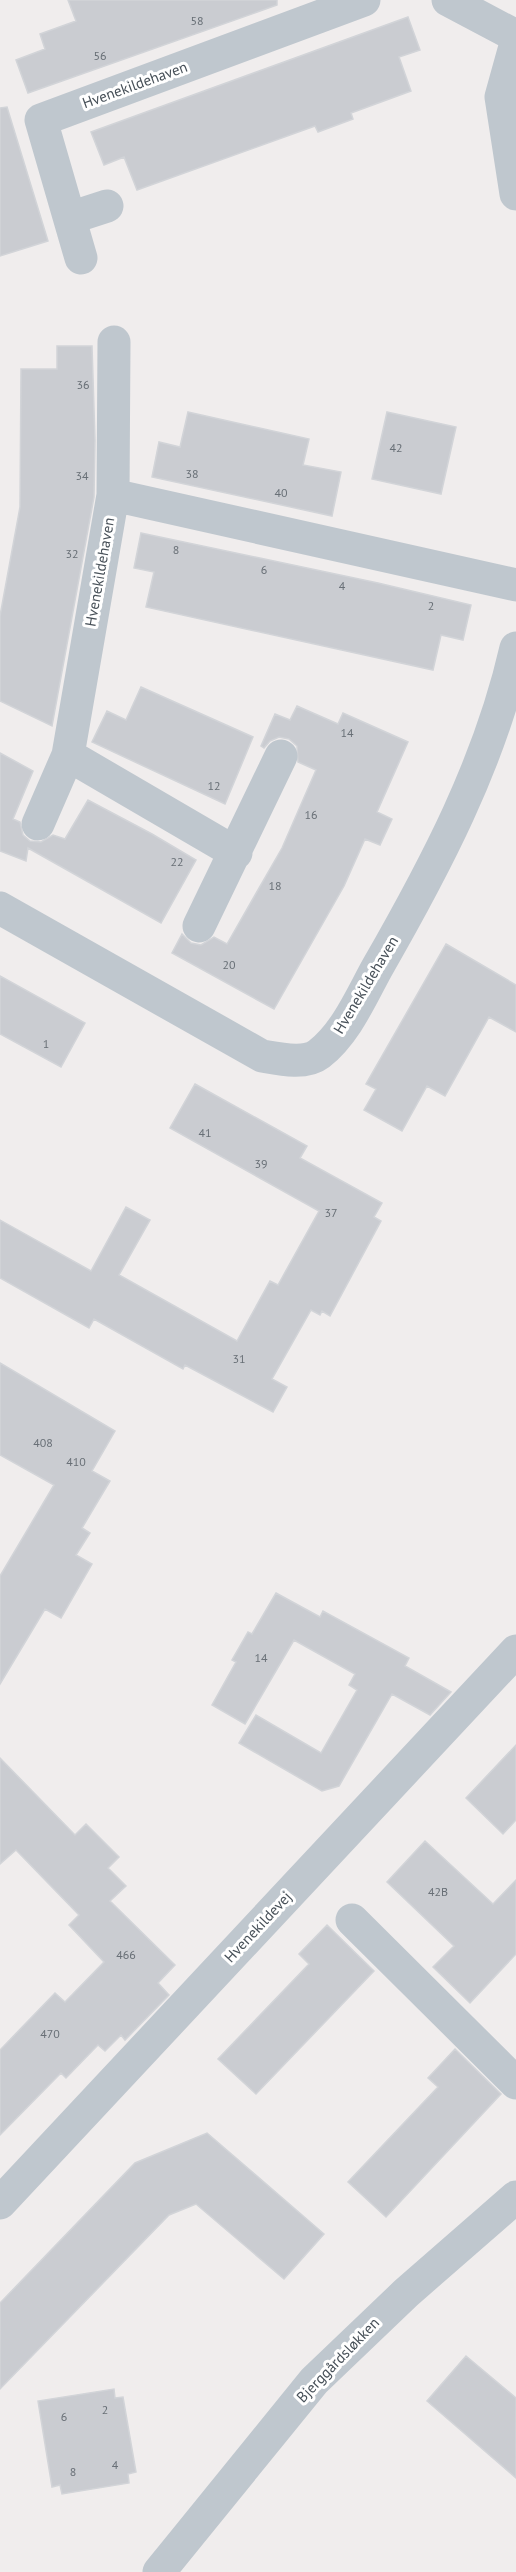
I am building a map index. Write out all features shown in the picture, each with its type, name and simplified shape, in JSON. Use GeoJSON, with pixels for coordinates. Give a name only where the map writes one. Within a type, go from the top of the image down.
{"type":"FeatureCollection","features":[{"type":"Feature","properties":{"kind":"street","name":"Hvenekildehaven"},"geometry":{"type":"LineString","coordinates":[[81,258],[41,120],[364,0]]}},
{"type":"Feature","properties":{"kind":"street"},"geometry":{"type":"LineString","coordinates":[[448,0],[516,36]]}},
{"type":"Feature","properties":{"kind":"street"},"geometry":{"type":"LineString","coordinates":[[516,43],[501,97],[516,194]]}},
{"type":"Feature","properties":{"kind":"street"},"geometry":{"type":"LineString","coordinates":[[70,218],[107,206]]}},
{"type":"Feature","properties":{"kind":"street","name":"Hvenekildehaven"},"geometry":{"type":"LineString","coordinates":[[38,824],[68,755],[113,495],[114,342]]}},
{"type":"Feature","properties":{"kind":"street","name":"Hvenekildehaven"},"geometry":{"type":"LineString","coordinates":[[113,495],[516,585]]}},
{"type":"Feature","properties":{"kind":"street","name":"Hvenekildehaven"},"geometry":{"type":"LineString","coordinates":[[0,908],[262,1056],[291,1061],[318,1056],[341,1031],[424,886],[460,813],[489,736],[516,648]]}},
{"type":"Feature","properties":{"kind":"street"},"geometry":{"type":"LineString","coordinates":[[68,755],[236,853]]}},
{"type":"Feature","properties":{"kind":"street"},"geometry":{"type":"LineString","coordinates":[[199,926],[281,756]]}},
{"type":"Feature","properties":{"kind":"street","name":"Hvenekildevej"},"geometry":{"type":"LineString","coordinates":[[0,2203],[516,1651]]}},
{"type":"Feature","properties":{"kind":"street"},"geometry":{"type":"LineString","coordinates":[[352,1920],[516,2083]]}},
{"type":"Feature","properties":{"kind":"street","name":"Bjerggårdsløkken"},"geometry":{"type":"LineString","coordinates":[[159,2572],[314,2381],[406,2293],[516,2197]]}},
{"type":"Feature","properties":{"kind":"building"},"geometry":{"type":"Polygon","coordinates":[[[68,0],[277,0],[277,5],[28,93],[16,60],[45,49],[40,34],[76,21],[68,0]]]}},
{"type":"Feature","properties":{"kind":"building"},"geometry":{"type":"Polygon","coordinates":[[[408,17],[420,50],[399,57],[411,91],[351,113],[353,119],[318,132],[315,126],[137,190],[124,157],[104,165],[91,132],[408,17]]]}},
{"type":"Feature","properties":{"kind":"building"},"geometry":{"type":"Polygon","coordinates":[[[7,107],[48,241],[0,256],[0,108],[7,107]]]}},
{"type":"Feature","properties":{"kind":"building"},"geometry":{"type":"Polygon","coordinates":[[[57,346],[92,346],[95,440],[94,497],[52,726],[0,701],[0,616],[20,507],[21,369],[57,369],[57,346]]]}},
{"type":"Feature","properties":{"kind":"building"},"geometry":{"type":"Polygon","coordinates":[[[188,412],[309,439],[303,465],[341,472],[332,516],[152,477],[159,442],[180,447],[188,412]]]}},
{"type":"Feature","properties":{"kind":"building"},"geometry":{"type":"Polygon","coordinates":[[[387,412],[456,427],[441,494],[372,479],[387,412]]]}},
{"type":"Feature","properties":{"kind":"building"},"geometry":{"type":"Polygon","coordinates":[[[141,533],[471,605],[463,640],[441,635],[433,670],[146,607],[154,572],[134,568],[141,533]]]}},
{"type":"Feature","properties":{"kind":"building"},"geometry":{"type":"Polygon","coordinates":[[[141,687],[253,737],[225,804],[92,742],[107,711],[126,720],[141,687]]]}},
{"type":"Feature","properties":{"kind":"building"},"geometry":{"type":"Polygon","coordinates":[[[297,706],[338,724],[343,713],[408,742],[377,812],[392,819],[380,845],[365,839],[344,886],[274,1009],[172,953],[182,934],[191,943],[201,945],[214,937],[227,944],[282,848],[316,770],[298,762],[297,746],[289,739],[279,737],[270,741],[264,748],[261,746],[275,714],[290,720],[297,706]]]}},
{"type":"Feature","properties":{"kind":"building"},"geometry":{"type":"Polygon","coordinates":[[[0,753],[33,771],[13,819],[20,822],[23,835],[30,841],[41,842],[53,835],[65,839],[88,800],[196,860],[161,923],[28,848],[26,861],[0,851],[0,753]]]}},
{"type":"Feature","properties":{"kind":"building"},"geometry":{"type":"Polygon","coordinates":[[[446,944],[516,985],[516,1032],[489,1017],[445,1096],[427,1086],[402,1131],[364,1110],[376,1089],[366,1084],[446,944]]]}},
{"type":"Feature","properties":{"kind":"building"},"geometry":{"type":"Polygon","coordinates":[[[0,976],[85,1023],[61,1067],[0,1034],[0,976]]]}},
{"type":"Feature","properties":{"kind":"building"},"geometry":{"type":"Polygon","coordinates":[[[195,1084],[307,1146],[300,1158],[382,1203],[374,1217],[381,1221],[330,1316],[322,1311],[320,1315],[311,1310],[272,1379],[287,1387],[273,1412],[185,1365],[183,1369],[94,1319],[89,1328],[0,1278],[0,1220],[91,1271],[126,1207],[150,1220],[119,1275],[237,1341],[270,1281],[278,1285],[319,1211],[170,1128],[195,1084]]]}},
{"type":"Feature","properties":{"kind":"building"},"geometry":{"type":"Polygon","coordinates":[[[0,1363],[115,1431],[92,1471],[110,1481],[82,1528],[90,1533],[76,1555],[92,1564],[61,1618],[45,1609],[0,1684],[0,1576],[54,1485],[0,1455],[0,1363]]]}},
{"type":"Feature","properties":{"kind":"building"},"geometry":{"type":"Polygon","coordinates":[[[276,1593],[320,1617],[323,1611],[409,1658],[405,1666],[451,1692],[430,1715],[392,1694],[339,1786],[322,1791],[239,1743],[256,1715],[321,1753],[357,1690],[349,1685],[355,1674],[294,1640],[245,1724],[212,1705],[236,1662],[232,1660],[248,1632],[252,1634],[276,1593]]]}},
{"type":"Feature","properties":{"kind":"building"},"geometry":{"type":"Polygon","coordinates":[[[516,1745],[516,1820],[503,1834],[466,1798],[516,1745]]]}},
{"type":"Feature","properties":{"kind":"building"},"geometry":{"type":"Polygon","coordinates":[[[0,1758],[75,1835],[86,1824],[119,1857],[108,1868],[126,1886],[110,1901],[175,1965],[158,1983],[169,1995],[125,2040],[121,2035],[105,2051],[98,2045],[66,2078],[61,2073],[0,2135],[0,2050],[55,1993],[65,2002],[104,1962],[69,1925],[79,1915],[16,1850],[0,1864],[0,1758]]]}},
{"type":"Feature","properties":{"kind":"building"},"geometry":{"type":"Polygon","coordinates":[[[425,1841],[493,1904],[516,1880],[516,1954],[470,2003],[433,1967],[454,1946],[387,1882],[425,1841]]]}},
{"type":"Feature","properties":{"kind":"building"},"geometry":{"type":"Polygon","coordinates":[[[327,1925],[374,1971],[256,2094],[218,2059],[309,1964],[299,1954],[327,1925]]]}},
{"type":"Feature","properties":{"kind":"building"},"geometry":{"type":"Polygon","coordinates":[[[455,2049],[501,2094],[386,2217],[348,2182],[438,2087],[428,2078],[455,2049]]]}},
{"type":"Feature","properties":{"kind":"building"},"geometry":{"type":"Polygon","coordinates":[[[207,2133],[324,2234],[284,2279],[196,2204],[169,2215],[0,2389],[0,2303],[135,2163],[207,2133]]]}},
{"type":"Feature","properties":{"kind":"building"},"geometry":{"type":"Polygon","coordinates":[[[466,2356],[516,2398],[516,2478],[427,2401],[466,2356]]]}},
{"type":"Feature","properties":{"kind":"building"},"geometry":{"type":"Polygon","coordinates":[[[114,2389],[115,2398],[123,2397],[136,2472],[128,2474],[129,2483],[62,2494],[60,2485],[52,2487],[38,2401],[114,2389]]]}}]}
